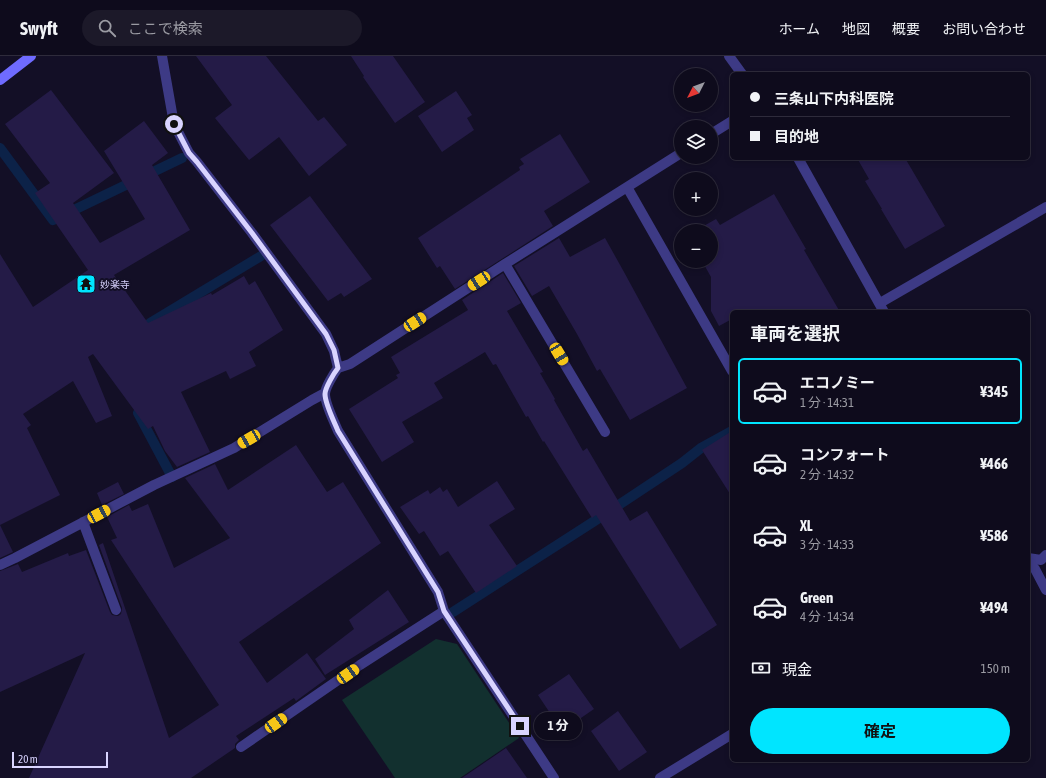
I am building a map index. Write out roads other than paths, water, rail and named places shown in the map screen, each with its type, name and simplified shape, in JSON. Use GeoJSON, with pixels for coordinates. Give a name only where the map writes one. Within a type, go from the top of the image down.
{"type":"FeatureCollection","features":[{"type":"Feature","properties":{"kind":"main road"},"geometry":{"type":"LineString","coordinates":[[0,80],[31,56]]}},
{"type":"Feature","properties":{"kind":"street"},"geometry":{"type":"LineString","coordinates":[[162,56],[174,124],[189,153],[252,233],[326,334],[334,350],[338,368]]}},
{"type":"Feature","properties":{"kind":"street"},"geometry":{"type":"LineString","coordinates":[[729,56],[741,72]]}},
{"type":"Feature","properties":{"kind":"street"},"geometry":{"type":"LineString","coordinates":[[718,130],[730,122]]}},
{"type":"Feature","properties":{"kind":"street"},"geometry":{"type":"LineString","coordinates":[[554,778],[444,611],[438,592],[338,431],[328,407],[325,394],[332,376],[338,368],[350,364],[674,157]]}},
{"type":"Feature","properties":{"kind":"street"},"geometry":{"type":"LineString","coordinates":[[799,160],[882,308],[1046,207]]}},
{"type":"Feature","properties":{"kind":"street"},"geometry":{"type":"LineString","coordinates":[[628,186],[730,367]]}},
{"type":"Feature","properties":{"kind":"street"},"geometry":{"type":"LineString","coordinates":[[505,264],[605,432]]}},
{"type":"Feature","properties":{"kind":"street"},"geometry":{"type":"LineString","coordinates":[[0,564],[15,558],[154,485],[234,448],[312,400],[325,394]]}},
{"type":"Feature","properties":{"kind":"street"},"geometry":{"type":"LineString","coordinates":[[83,522],[116,610]]}},
{"type":"Feature","properties":{"kind":"street"},"geometry":{"type":"LineString","coordinates":[[1030,559],[1042,560],[1046,555]]}},
{"type":"Feature","properties":{"kind":"street"},"geometry":{"type":"LineString","coordinates":[[1030,562],[1046,590]]}},
{"type":"Feature","properties":{"kind":"street"},"geometry":{"type":"LineString","coordinates":[[241,748],[360,665],[444,611]]}},
{"type":"Feature","properties":{"kind":"street"},"geometry":{"type":"LineString","coordinates":[[660,778],[730,735]]}},
{"type":"Feature","properties":{"kind":"waterway"},"geometry":{"type":"LineString","coordinates":[[0,148],[53,220],[182,158]]}},
{"type":"Feature","properties":{"kind":"waterway"},"geometry":{"type":"LineString","coordinates":[[150,326],[150,323],[261,256]]}},
{"type":"Feature","properties":{"kind":"waterway"},"geometry":{"type":"LineString","coordinates":[[138,413],[172,477]]}},
{"type":"Feature","properties":{"kind":"waterway"},"geometry":{"type":"LineString","coordinates":[[453,612],[593,522],[682,463],[701,448],[730,432]]}},
{"type":"Feature","properties":{"kind":"place","name":"妙楽寺"},"geometry":{"type":"Point","coordinates":[86,284]}}]}
